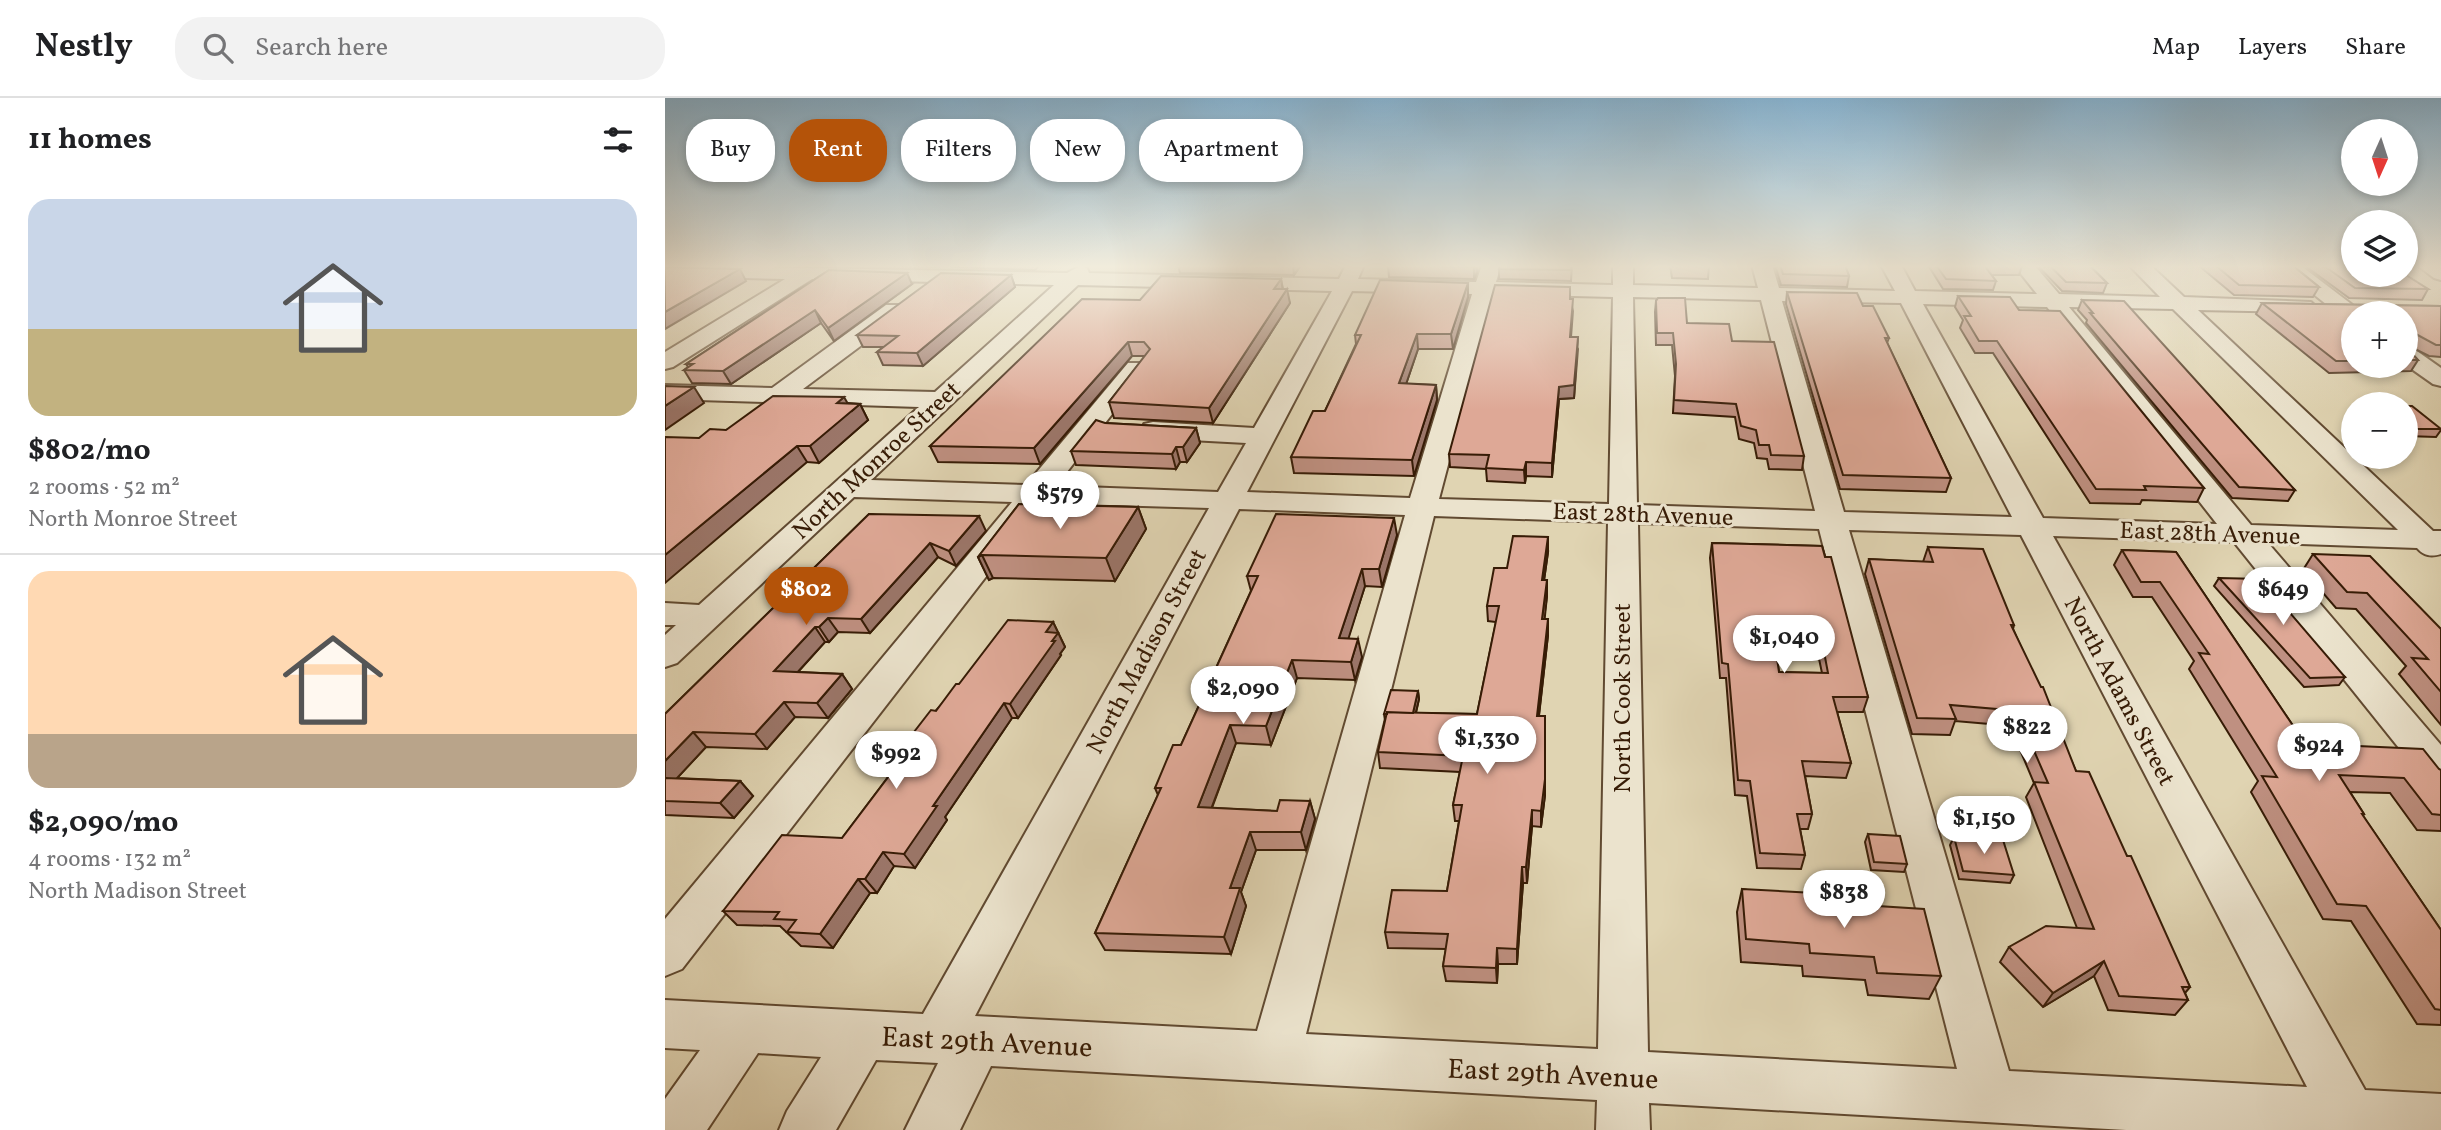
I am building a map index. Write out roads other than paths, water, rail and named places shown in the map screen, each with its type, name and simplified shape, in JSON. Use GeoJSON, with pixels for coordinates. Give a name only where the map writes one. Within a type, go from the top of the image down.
{"type":"FeatureCollection","features":[{"type":"Feature","properties":{"kind":"street"},"geometry":{"type":"LineString","coordinates":[[665,362],[743,313]]}},
{"type":"Feature","properties":{"kind":"street"},"geometry":{"type":"LineString","coordinates":[[777,396],[890,313]]}},
{"type":"Feature","properties":{"kind":"street","name":"North Monroe Street"},"geometry":{"type":"LineString","coordinates":[[665,655],[1035,313]]}},
{"type":"Feature","properties":{"kind":"street","name":"North Madison Street"},"geometry":{"type":"LineString","coordinates":[[932,1130],[957,1039],[1227,500],[1330,313]]}},
{"type":"Feature","properties":{"kind":"street"},"geometry":{"type":"LineString","coordinates":[[1275,1058],[1477,313]]}},
{"type":"Feature","properties":{"kind":"street","name":"North Cook Street"},"geometry":{"type":"LineString","coordinates":[[1623,1130],[1624,313]]}},
{"type":"Feature","properties":{"kind":"street"},"geometry":{"type":"LineString","coordinates":[[1775,313],[1990,1097]]}},
{"type":"Feature","properties":{"kind":"street","name":"North Adams Street"},"geometry":{"type":"LineString","coordinates":[[1917,313],[2350,1116]]}},
{"type":"Feature","properties":{"kind":"street"},"geometry":{"type":"LineString","coordinates":[[2063,313],[2242,534],[2441,772]]}},
{"type":"Feature","properties":{"kind":"street"},"geometry":{"type":"LineString","coordinates":[[2191,313],[2436,545]]}},
{"type":"Feature","properties":{"kind":"street"},"geometry":{"type":"LineString","coordinates":[[2418,363],[2441,379]]}},
{"type":"Feature","properties":{"kind":"street"},"geometry":{"type":"LineString","coordinates":[[665,954],[1140,364]]}},
{"type":"Feature","properties":{"kind":"street"},"geometry":{"type":"LineString","coordinates":[[665,392],[940,400]]}},
{"type":"Feature","properties":{"kind":"street"},"geometry":{"type":"LineString","coordinates":[[1122,428],[1262,436]]}},
{"type":"Feature","properties":{"kind":"street","name":"East 28th Avenue"},"geometry":{"type":"LineString","coordinates":[[845,488],[2242,534],[2436,545]]}},
{"type":"Feature","properties":{"kind":"street"},"geometry":{"type":"LineString","coordinates":[[665,614],[707,616]]}},
{"type":"Feature","properties":{"kind":"street","name":"East 29th Avenue"},"geometry":{"type":"LineString","coordinates":[[665,1024],[2441,1121]]}},
{"type":"Feature","properties":{"kind":"street"},"geometry":{"type":"LineString","coordinates":[[675,1130],[746,1028]]}},
{"type":"Feature","properties":{"kind":"street"},"geometry":{"type":"LineString","coordinates":[[806,1130],[863,1034]]}}]}
